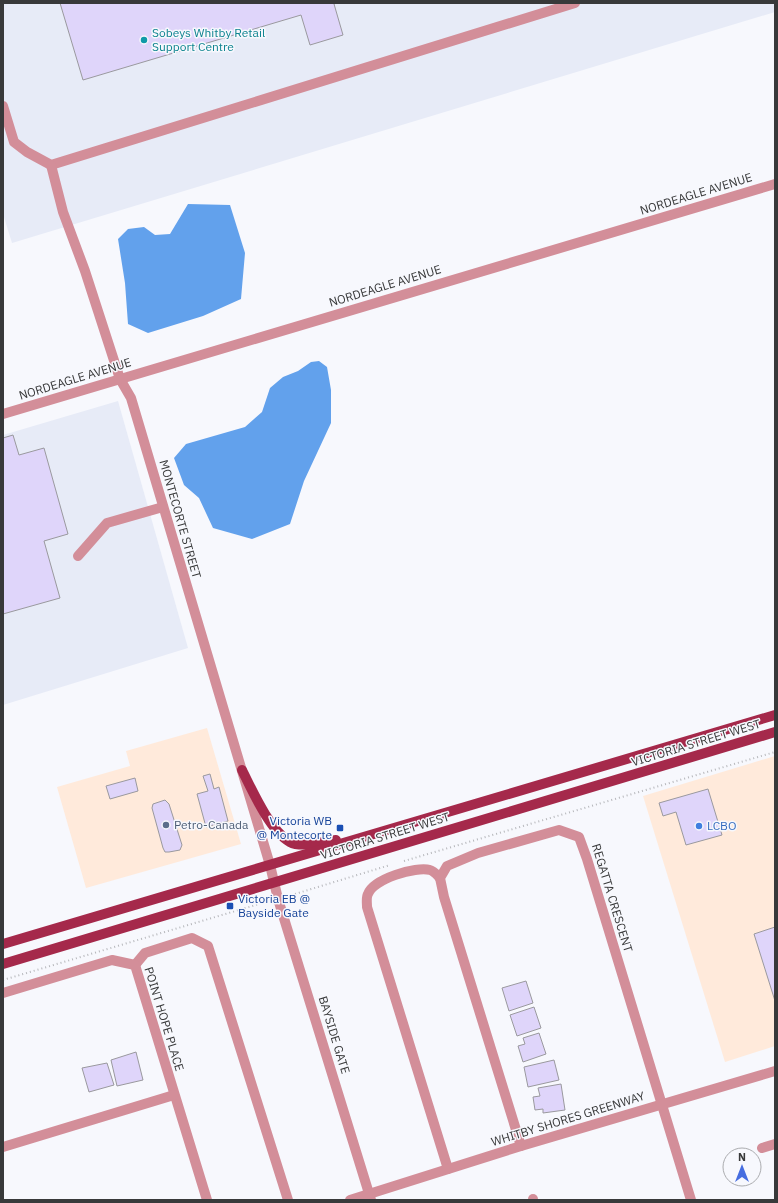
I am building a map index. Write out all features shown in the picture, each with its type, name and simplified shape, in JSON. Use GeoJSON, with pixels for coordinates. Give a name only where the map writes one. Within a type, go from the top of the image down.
{"type":"FeatureCollection","features":[{"type":"Feature","properties":{"kind":"main road","name":"VICTORIA STREET WEST"},"geometry":{"type":"LineString","coordinates":[[3,944],[775,715]]}},
{"type":"Feature","properties":{"kind":"main road","name":"VICTORIA STREET WEST"},"geometry":{"type":"LineString","coordinates":[[3,964],[775,732]]}},
{"type":"Feature","properties":{"kind":"main road"},"geometry":{"type":"LineString","coordinates":[[242,770],[269,822],[291,842],[311,844],[380,833]]}},
{"type":"Feature","properties":{"kind":"street"},"geometry":{"type":"LineString","coordinates":[[3,106],[14,142],[27,152],[51,165],[575,3]]}},
{"type":"Feature","properties":{"kind":"street","name":"MONTECORTE STREET"},"geometry":{"type":"LineString","coordinates":[[51,165],[63,212],[86,271],[120,379],[131,398],[275,883]]}},
{"type":"Feature","properties":{"kind":"street","name":"NORDEAGLE AVENUE"},"geometry":{"type":"LineString","coordinates":[[3,414],[775,184]]}},
{"type":"Feature","properties":{"kind":"street"},"geometry":{"type":"LineString","coordinates":[[78,556],[107,523],[163,507]]}},
{"type":"Feature","properties":{"kind":"street","name":"REGATTA CRESCENT"},"geometry":{"type":"LineString","coordinates":[[440,878],[447,866],[478,854],[559,830],[579,837],[662,1104]]}},
{"type":"Feature","properties":{"kind":"street"},"geometry":{"type":"LineString","coordinates":[[448,1169],[367,907],[367,894],[374,885],[388,878],[417,870],[431,870],[440,878],[444,898],[521,1146]]}},
{"type":"Feature","properties":{"kind":"street","name":"BAYSIDE GATE"},"geometry":{"type":"LineString","coordinates":[[275,883],[370,1197]]}},
{"type":"Feature","properties":{"kind":"street"},"geometry":{"type":"LineString","coordinates":[[135,966],[146,953],[192,938],[208,946],[288,1200]]}},
{"type":"Feature","properties":{"kind":"street","name":"POINT HOPE PLACE"},"geometry":{"type":"LineString","coordinates":[[3,994],[112,960],[135,966],[206,1200]]}},
{"type":"Feature","properties":{"kind":"street","name":"WHITBY SHORES GREENWAY"},"geometry":{"type":"LineString","coordinates":[[350,1200],[370,1197],[448,1169],[521,1146],[775,1071]]}},
{"type":"Feature","properties":{"kind":"street"},"geometry":{"type":"LineString","coordinates":[[3,1147],[174,1095]]}},
{"type":"Feature","properties":{"kind":"street"},"geometry":{"type":"LineString","coordinates":[[662,1104],[691,1200]]}},
{"type":"Feature","properties":{"kind":"street"},"geometry":{"type":"LineString","coordinates":[[762,1148],[775,1144]]}},
{"type":"Feature","properties":{"kind":"path"},"geometry":{"type":"LineString","coordinates":[[399,862],[775,752]]}},
{"type":"Feature","properties":{"kind":"path"},"geometry":{"type":"LineString","coordinates":[[294,894],[392,864]]}},
{"type":"Feature","properties":{"kind":"path"},"geometry":{"type":"LineString","coordinates":[[3,980],[259,904]]}},
{"type":"Feature","properties":{"kind":"shaded area"},"geometry":{"type":"Polygon","coordinates":[[[3,3],[775,3],[775,12],[12,243],[3,214],[3,3]]]}},
{"type":"Feature","properties":{"kind":"shaded area"},"geometry":{"type":"Polygon","coordinates":[[[118,401],[188,648],[3,705],[3,435],[118,401]]]}},
{"type":"Feature","properties":{"kind":"shaded area"},"geometry":{"type":"Polygon","coordinates":[[[207,728],[241,844],[86,888],[57,787],[130,766],[126,751],[207,728]]]}},
{"type":"Feature","properties":{"kind":"shaded area"},"geometry":{"type":"Polygon","coordinates":[[[775,756],[775,1046],[725,1062],[643,796],[775,756]]]}},
{"type":"Feature","properties":{"kind":"water"},"geometry":{"type":"Polygon","coordinates":[[[188,204],[230,205],[245,253],[241,299],[203,316],[148,333],[128,324],[125,283],[118,239],[128,229],[144,227],[155,235],[170,234],[188,204]]]}},
{"type":"Feature","properties":{"kind":"water"},"geometry":{"type":"Polygon","coordinates":[[[319,361],[327,367],[331,390],[331,423],[304,481],[290,524],[252,539],[213,528],[199,498],[184,485],[174,458],[186,444],[245,427],[262,412],[270,388],[283,377],[298,371],[311,362],[319,361]]]}},
{"type":"Feature","properties":{"kind":"building","name":"Sobeys Whitby Retail Support Centre"},"geometry":{"type":"Polygon","coordinates":[[[60,3],[337,3],[334,4],[343,35],[310,45],[301,15],[83,80],[60,3]]]}},
{"type":"Feature","properties":{"kind":"building"},"geometry":{"type":"Polygon","coordinates":[[[13,435],[19,455],[44,448],[68,534],[44,541],[60,598],[3,614],[3,438],[13,435]]]}},
{"type":"Feature","properties":{"kind":"building"},"geometry":{"type":"Polygon","coordinates":[[[210,774],[214,789],[219,787],[228,821],[206,827],[197,794],[208,791],[203,776],[210,774]]]}},
{"type":"Feature","properties":{"kind":"building"},"geometry":{"type":"Polygon","coordinates":[[[135,778],[138,791],[110,799],[106,786],[135,778]]]}},
{"type":"Feature","properties":{"kind":"building","name":"LCBO"},"geometry":{"type":"Polygon","coordinates":[[[708,789],[722,835],[686,845],[676,812],[663,816],[659,803],[708,789]]]}},
{"type":"Feature","properties":{"kind":"building"},"geometry":{"type":"Polygon","coordinates":[[[165,800],[169,804],[182,845],[180,850],[165,852],[163,848],[152,808],[153,804],[165,800]]]}},
{"type":"Feature","properties":{"kind":"building"},"geometry":{"type":"Polygon","coordinates":[[[775,927],[775,1001],[754,934],[775,927]]]}},
{"type":"Feature","properties":{"kind":"building"},"geometry":{"type":"Polygon","coordinates":[[[526,981],[533,1003],[509,1011],[502,988],[526,981]]]}},
{"type":"Feature","properties":{"kind":"building"},"geometry":{"type":"Polygon","coordinates":[[[534,1007],[541,1028],[517,1036],[510,1015],[534,1007]]]}},
{"type":"Feature","properties":{"kind":"building"},"geometry":{"type":"Polygon","coordinates":[[[539,1033],[546,1054],[523,1062],[518,1046],[525,1044],[523,1038],[539,1033]]]}},
{"type":"Feature","properties":{"kind":"building"},"geometry":{"type":"Polygon","coordinates":[[[136,1052],[143,1080],[117,1086],[111,1060],[136,1052]]]}},
{"type":"Feature","properties":{"kind":"building"},"geometry":{"type":"Polygon","coordinates":[[[554,1060],[559,1080],[528,1087],[524,1067],[554,1060]]]}},
{"type":"Feature","properties":{"kind":"building"},"geometry":{"type":"Polygon","coordinates":[[[107,1063],[114,1085],[89,1092],[82,1068],[107,1063]]]}},
{"type":"Feature","properties":{"kind":"building"},"geometry":{"type":"Polygon","coordinates":[[[561,1084],[565,1110],[543,1113],[543,1109],[535,1110],[533,1097],[540,1096],[538,1088],[561,1084]]]}},
{"type":"Feature","properties":{"kind":"place","name":"Sobeys Whitby Retail Support Centre"},"geometry":{"type":"Point","coordinates":[144,40]}},
{"type":"Feature","properties":{"kind":"place","name":"Petro-Canada"},"geometry":{"type":"Point","coordinates":[166,825]}},
{"type":"Feature","properties":{"kind":"place","name":"LCBO"},"geometry":{"type":"Point","coordinates":[699,826]}},
{"type":"Feature","properties":{"kind":"place","name":"Victoria WB @ Montecorte"},"geometry":{"type":"Point","coordinates":[340,828]}},
{"type":"Feature","properties":{"kind":"place","name":"Victoria EB @ Bayside Gate"},"geometry":{"type":"Point","coordinates":[230,906]}}]}
